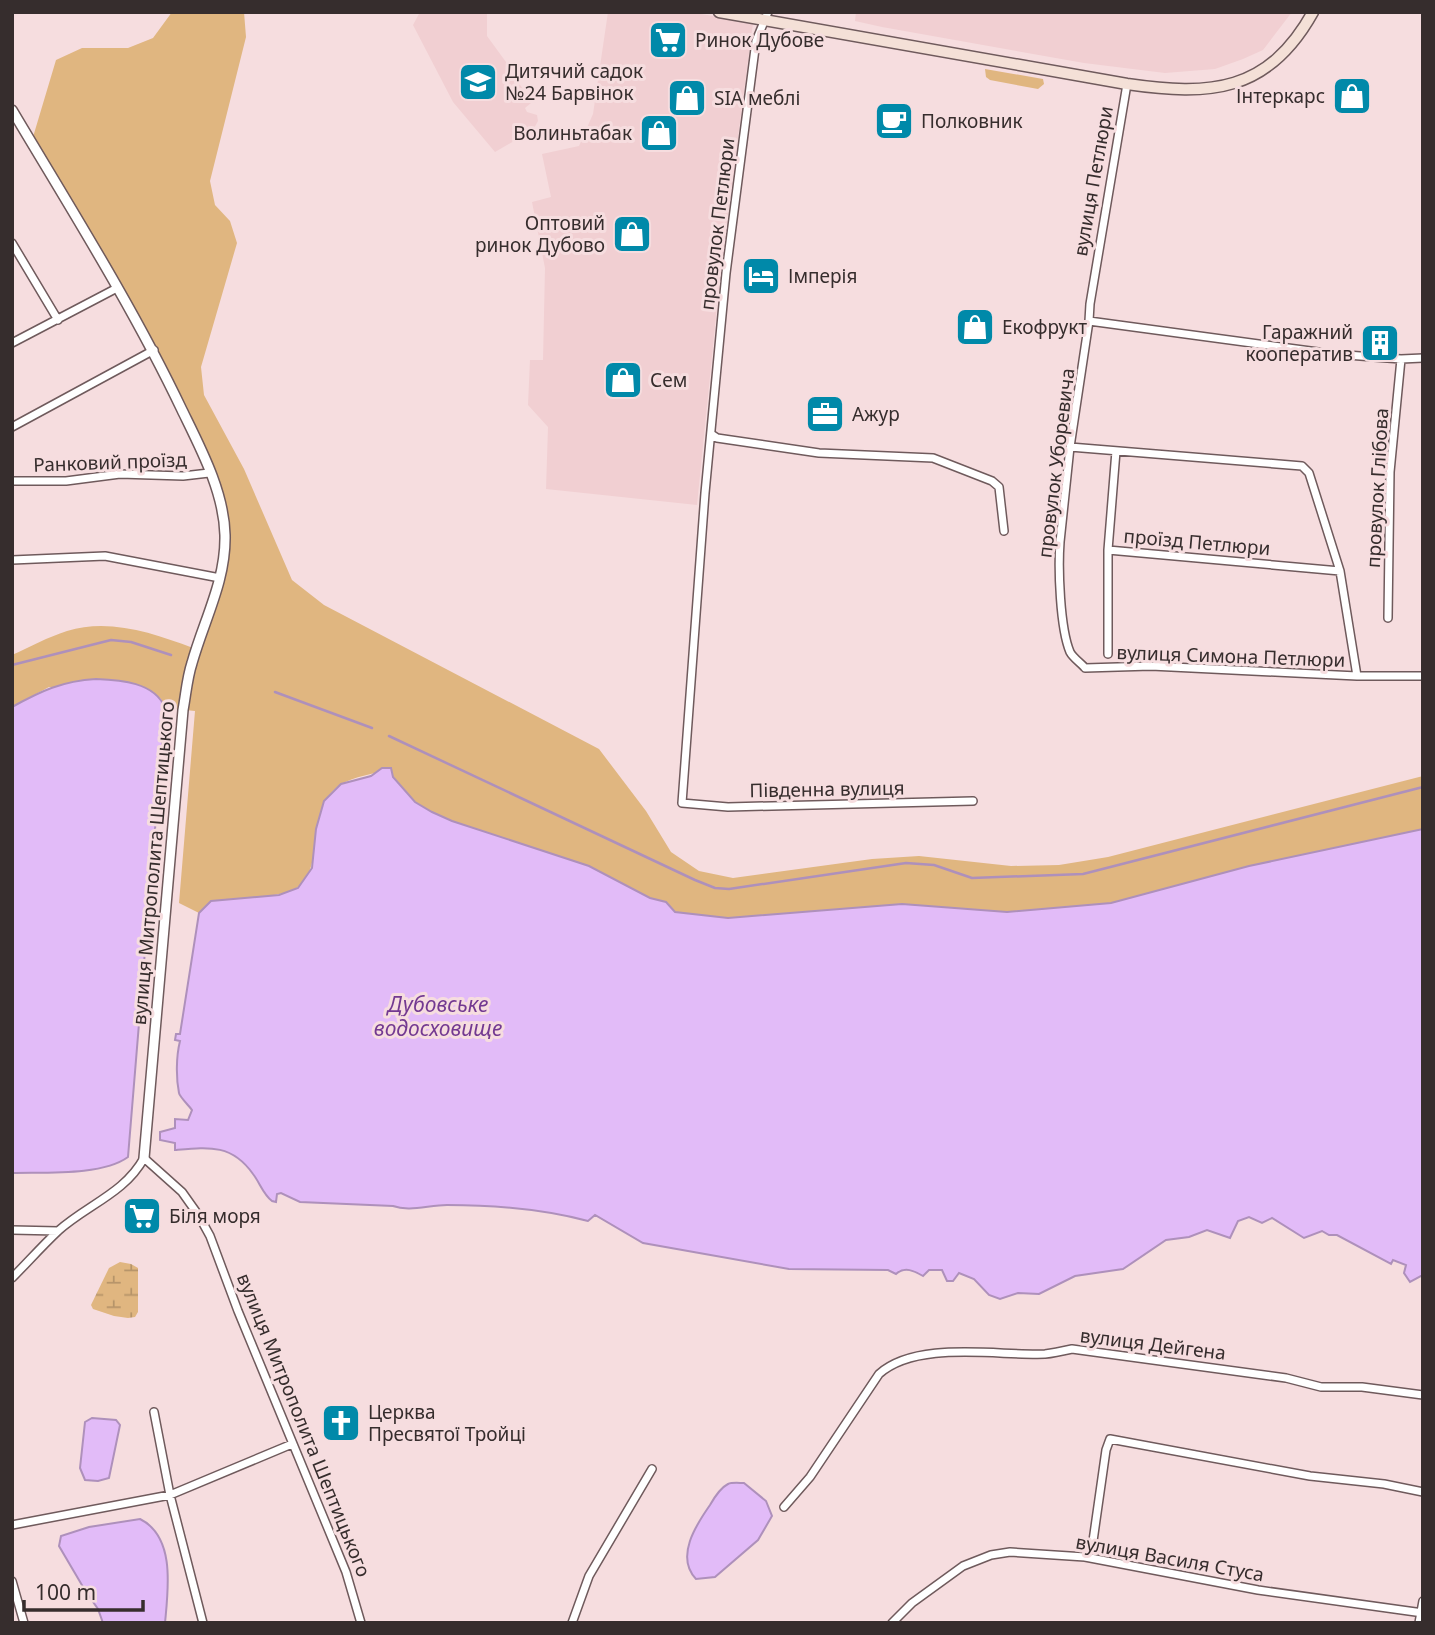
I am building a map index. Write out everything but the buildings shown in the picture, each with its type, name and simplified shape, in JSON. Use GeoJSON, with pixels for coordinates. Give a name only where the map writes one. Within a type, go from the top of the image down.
{"type":"FeatureCollection","features":[{"type":"Feature","properties":{"kind":"main road","name":"вулиця Петлюри"},"geometry":{"type":"LineString","coordinates":[[719,12],[766,16],[1127,84]]}},
{"type":"Feature","properties":{"kind":"main road"},"geometry":{"type":"LineString","coordinates":[[1127,84],[1194,91],[1232,85],[1255,74],[1279,55],[1298,35],[1313,12]]}},
{"type":"Feature","properties":{"kind":"street","name":"провулок Петлюри"},"geometry":{"type":"LineString","coordinates":[[682,803],[726,273],[755,41],[766,16]]}},
{"type":"Feature","properties":{"kind":"street","name":"вулиця Петлюри"},"geometry":{"type":"LineString","coordinates":[[1089,321],[1127,84]]}},
{"type":"Feature","properties":{"kind":"street","name":"вулиця Митрополита Шептицького"},"geometry":{"type":"LineString","coordinates":[[12,110],[153,350],[205,457],[221,506],[225,533],[224,559],[212,608],[191,664],[183,710],[144,1158],[182,1192],[210,1236],[346,1572],[361,1623]]}},
{"type":"Feature","properties":{"kind":"street"},"geometry":{"type":"LineString","coordinates":[[12,243],[58,320]]}},
{"type":"Feature","properties":{"kind":"street"},"geometry":{"type":"LineString","coordinates":[[12,344],[117,288]]}},
{"type":"Feature","properties":{"kind":"street"},"geometry":{"type":"LineString","coordinates":[[1089,321],[1333,354],[1423,358]]}},
{"type":"Feature","properties":{"kind":"street","name":"провулок Уборевича"},"geometry":{"type":"LineString","coordinates":[[1089,321],[1070,447],[1059,558],[1062,610],[1071,653],[1085,668],[1103,668]]}},
{"type":"Feature","properties":{"kind":"street"},"geometry":{"type":"LineString","coordinates":[[12,427],[153,350]]}},
{"type":"Feature","properties":{"kind":"street","name":"провулок Глібова"},"geometry":{"type":"LineString","coordinates":[[1388,618],[1390,472],[1401,359]]}},
{"type":"Feature","properties":{"kind":"street"},"geometry":{"type":"LineString","coordinates":[[711,434],[717,438],[818,453],[933,458],[992,481],[999,487],[1004,531]]}},
{"type":"Feature","properties":{"kind":"street"},"geometry":{"type":"LineString","coordinates":[[1070,447],[1302,466],[1309,473],[1340,571],[1357,676]]}},
{"type":"Feature","properties":{"kind":"street","name":"проїзд Петлюри"},"geometry":{"type":"LineString","coordinates":[[1116,452],[1108,550],[1340,571]]}},
{"type":"Feature","properties":{"kind":"street","name":"Ранковий проїзд"},"geometry":{"type":"LineString","coordinates":[[12,481],[66,481],[120,474],[183,476],[209,473]]}},
{"type":"Feature","properties":{"kind":"street"},"geometry":{"type":"LineString","coordinates":[[1108,550],[1108,654]]}},
{"type":"Feature","properties":{"kind":"street"},"geometry":{"type":"LineString","coordinates":[[12,559],[105,556],[220,578]]}},
{"type":"Feature","properties":{"kind":"street","name":"вулиця Симона Петлюри"},"geometry":{"type":"LineString","coordinates":[[1103,668],[1151,666],[1357,676],[1423,676]]}},
{"type":"Feature","properties":{"kind":"street","name":"Південна вулиця"},"geometry":{"type":"LineString","coordinates":[[682,803],[728,807],[973,801]]}},
{"type":"Feature","properties":{"kind":"street"},"geometry":{"type":"LineString","coordinates":[[12,1278],[58,1231],[121,1188],[135,1174],[144,1158]]}},
{"type":"Feature","properties":{"kind":"street"},"geometry":{"type":"LineString","coordinates":[[12,1230],[58,1231]]}},
{"type":"Feature","properties":{"kind":"street","name":"вулиця Дейгена"},"geometry":{"type":"LineString","coordinates":[[784,1507],[810,1477],[879,1374],[894,1363],[906,1359],[954,1351],[1047,1354],[1072,1349],[1286,1378],[1321,1388],[1362,1387],[1423,1395]]}},
{"type":"Feature","properties":{"kind":"street"},"geometry":{"type":"LineString","coordinates":[[154,1412],[170,1495],[203,1623]]}},
{"type":"Feature","properties":{"kind":"street"},"geometry":{"type":"LineString","coordinates":[[1085,1557],[1092,1548],[1106,1450],[1111,1439],[1310,1476],[1384,1484],[1423,1492]]}},
{"type":"Feature","properties":{"kind":"street"},"geometry":{"type":"LineString","coordinates":[[12,1525],[170,1495],[292,1444]]}},
{"type":"Feature","properties":{"kind":"street"},"geometry":{"type":"LineString","coordinates":[[572,1623],[589,1576],[652,1469]]}},
{"type":"Feature","properties":{"kind":"street","name":"вулиця Василя Стуса"},"geometry":{"type":"LineString","coordinates":[[892,1623],[912,1603],[975,1560],[1010,1552],[1085,1557],[1258,1590],[1422,1612]]}},
{"type":"Feature","properties":{"kind":"street"},"geometry":{"type":"LineString","coordinates":[[12,1581],[24,1623]]}},
{"type":"Feature","properties":{"kind":"street"},"geometry":{"type":"LineString","coordinates":[[1419,1623],[1423,1601]]}},
{"type":"Feature","properties":{"kind":"shaded area","name":"Дитячий садок №24 Барвінок"},"geometry":{"type":"Polygon","coordinates":[[[420,12],[487,12],[487,36],[514,73],[514,82],[520,85],[531,99],[531,103],[525,108],[527,112],[537,115],[538,121],[533,130],[495,152],[453,102],[413,25],[420,12]]]}},
{"type":"Feature","properties":{"kind":"shaded area","name":"Оптовий ринок Дубово"},"geometry":{"type":"Polygon","coordinates":[[[608,12],[690,12],[753,23],[721,267],[697,505],[546,489],[548,427],[528,405],[530,360],[543,360],[545,268],[532,202],[551,197],[542,154],[579,146],[593,114],[608,12]]]}},
{"type":"Feature","properties":{"kind":"shaded area"},"geometry":{"type":"Polygon","coordinates":[[[856,12],[1292,12],[1263,50],[1215,69],[1165,73],[1084,63],[882,27],[855,21],[856,12]]]}},
{"type":"Feature","properties":{"kind":"green space"},"geometry":{"type":"Polygon","coordinates":[[[172,12],[244,12],[246,37],[210,181],[215,205],[230,221],[237,243],[201,367],[204,395],[244,469],[292,580],[324,605],[599,749],[646,811],[671,852],[699,871],[733,878],[872,859],[919,856],[1011,866],[1059,865],[1108,857],[1423,776],[1423,829],[1249,866],[1111,903],[1007,912],[902,904],[727,918],[675,912],[666,902],[650,898],[589,866],[451,821],[415,802],[393,776],[391,768],[345,782],[329,796],[318,824],[311,868],[305,880],[295,889],[267,896],[211,901],[199,913],[179,903],[195,711],[165,708],[161,699],[152,692],[49,687],[12,707],[12,655],[67,631],[99,626],[131,629],[193,648],[192,661],[213,615],[227,568],[229,519],[221,486],[209,455],[132,306],[33,137],[56,60],[82,48],[128,48],[153,38],[172,12]]]}},
{"type":"Feature","properties":{"kind":"green space"},"geometry":{"type":"Polygon","coordinates":[[[985,69],[1043,79],[1044,84],[1038,89],[990,80],[986,77],[985,69]]]}},
{"type":"Feature","properties":{"kind":"green space"},"geometry":{"type":"Polygon","coordinates":[[[120,1262],[138,1268],[138,1312],[135,1317],[114,1316],[93,1309],[91,1305],[109,1268],[120,1262]]]}},
{"type":"Feature","properties":{"kind":"water"},"geometry":{"type":"Polygon","coordinates":[[[96,679],[136,684],[153,693],[165,708],[128,1157],[117,1163],[88,1170],[12,1173],[12,707],[52,688],[96,679]]]}},
{"type":"Feature","properties":{"kind":"water","name":"Дубовське водосховище"},"geometry":{"type":"Polygon","coordinates":[[[382,768],[391,768],[393,777],[415,802],[452,821],[589,866],[650,898],[666,902],[675,912],[728,918],[902,904],[1007,912],[1111,903],[1249,866],[1423,829],[1423,1275],[1410,1282],[1404,1273],[1406,1265],[1393,1260],[1391,1264],[1337,1235],[1322,1231],[1304,1238],[1272,1218],[1262,1223],[1249,1217],[1238,1221],[1230,1238],[1207,1230],[1189,1237],[1166,1240],[1123,1269],[1075,1276],[1039,1294],[1018,1293],[1000,1299],[989,1295],[974,1279],[959,1273],[953,1281],[947,1281],[942,1270],[929,1270],[923,1276],[906,1270],[896,1274],[888,1270],[789,1269],[643,1243],[595,1215],[588,1221],[553,1213],[500,1207],[447,1205],[406,1208],[300,1202],[281,1193],[277,1194],[276,1202],[272,1201],[245,1164],[228,1152],[209,1148],[175,1150],[175,1143],[160,1140],[160,1132],[175,1128],[175,1119],[188,1120],[192,1110],[179,1093],[177,1067],[180,1041],[175,1040],[176,1034],[180,1034],[199,913],[211,901],[279,895],[298,888],[312,868],[316,829],[324,801],[341,784],[371,776],[382,768]]]}},
{"type":"Feature","properties":{"kind":"water"},"geometry":{"type":"Polygon","coordinates":[[[92,1418],[116,1420],[120,1425],[109,1478],[98,1481],[85,1480],[80,1468],[85,1422],[92,1418]]]}},
{"type":"Feature","properties":{"kind":"water"},"geometry":{"type":"Polygon","coordinates":[[[730,1483],[744,1483],[766,1501],[772,1516],[758,1540],[715,1577],[696,1579],[687,1561],[694,1531],[722,1488],[730,1483]]]}},
{"type":"Feature","properties":{"kind":"water"},"geometry":{"type":"Polygon","coordinates":[[[140,1519],[152,1527],[165,1551],[168,1580],[165,1623],[103,1623],[98,1609],[59,1546],[61,1536],[89,1527],[140,1519]]]}},
{"type":"Feature","properties":{"kind":"waterway"},"geometry":{"type":"LineString","coordinates":[[12,665],[111,640],[131,642],[171,655]]}},
{"type":"Feature","properties":{"kind":"waterway"},"geometry":{"type":"LineString","coordinates":[[275,692],[372,728]]}},
{"type":"Feature","properties":{"kind":"waterway"},"geometry":{"type":"LineString","coordinates":[[389,736],[695,880],[715,888],[729,889],[906,863],[934,865],[972,878],[1083,874],[1423,787]]}},
{"type":"Feature","properties":{"kind":"place","name":"Ринок Дубове"},"geometry":{"type":"Point","coordinates":[668,40]}},
{"type":"Feature","properties":{"kind":"place","name":"Дитячий садок №24 Барвінок"},"geometry":{"type":"Point","coordinates":[478,82]}},
{"type":"Feature","properties":{"kind":"place","name":"Інтеркарс"},"geometry":{"type":"Point","coordinates":[1352,96]}},
{"type":"Feature","properties":{"kind":"place","name":"SIA меблі"},"geometry":{"type":"Point","coordinates":[687,98]}},
{"type":"Feature","properties":{"kind":"place","name":"Полковник"},"geometry":{"type":"Point","coordinates":[894,121]}},
{"type":"Feature","properties":{"kind":"place","name":"Волиньтабак"},"geometry":{"type":"Point","coordinates":[659,133]}},
{"type":"Feature","properties":{"kind":"place","name":"Оптовий ринок Дубово"},"geometry":{"type":"Point","coordinates":[632,234]}},
{"type":"Feature","properties":{"kind":"place","name":"Імперія"},"geometry":{"type":"Point","coordinates":[761,276]}},
{"type":"Feature","properties":{"kind":"place","name":"Екофрукт"},"geometry":{"type":"Point","coordinates":[975,327]}},
{"type":"Feature","properties":{"kind":"place","name":"Гаражний кооператив"},"geometry":{"type":"Point","coordinates":[1380,343]}},
{"type":"Feature","properties":{"kind":"place","name":"Сем"},"geometry":{"type":"Point","coordinates":[623,380]}},
{"type":"Feature","properties":{"kind":"place","name":"Ажур"},"geometry":{"type":"Point","coordinates":[825,414]}},
{"type":"Feature","properties":{"kind":"place","name":"Біля моря"},"geometry":{"type":"Point","coordinates":[142,1216]}},
{"type":"Feature","properties":{"kind":"place","name":"Церква Пресвятої Тройці"},"geometry":{"type":"Point","coordinates":[341,1423]}}]}
